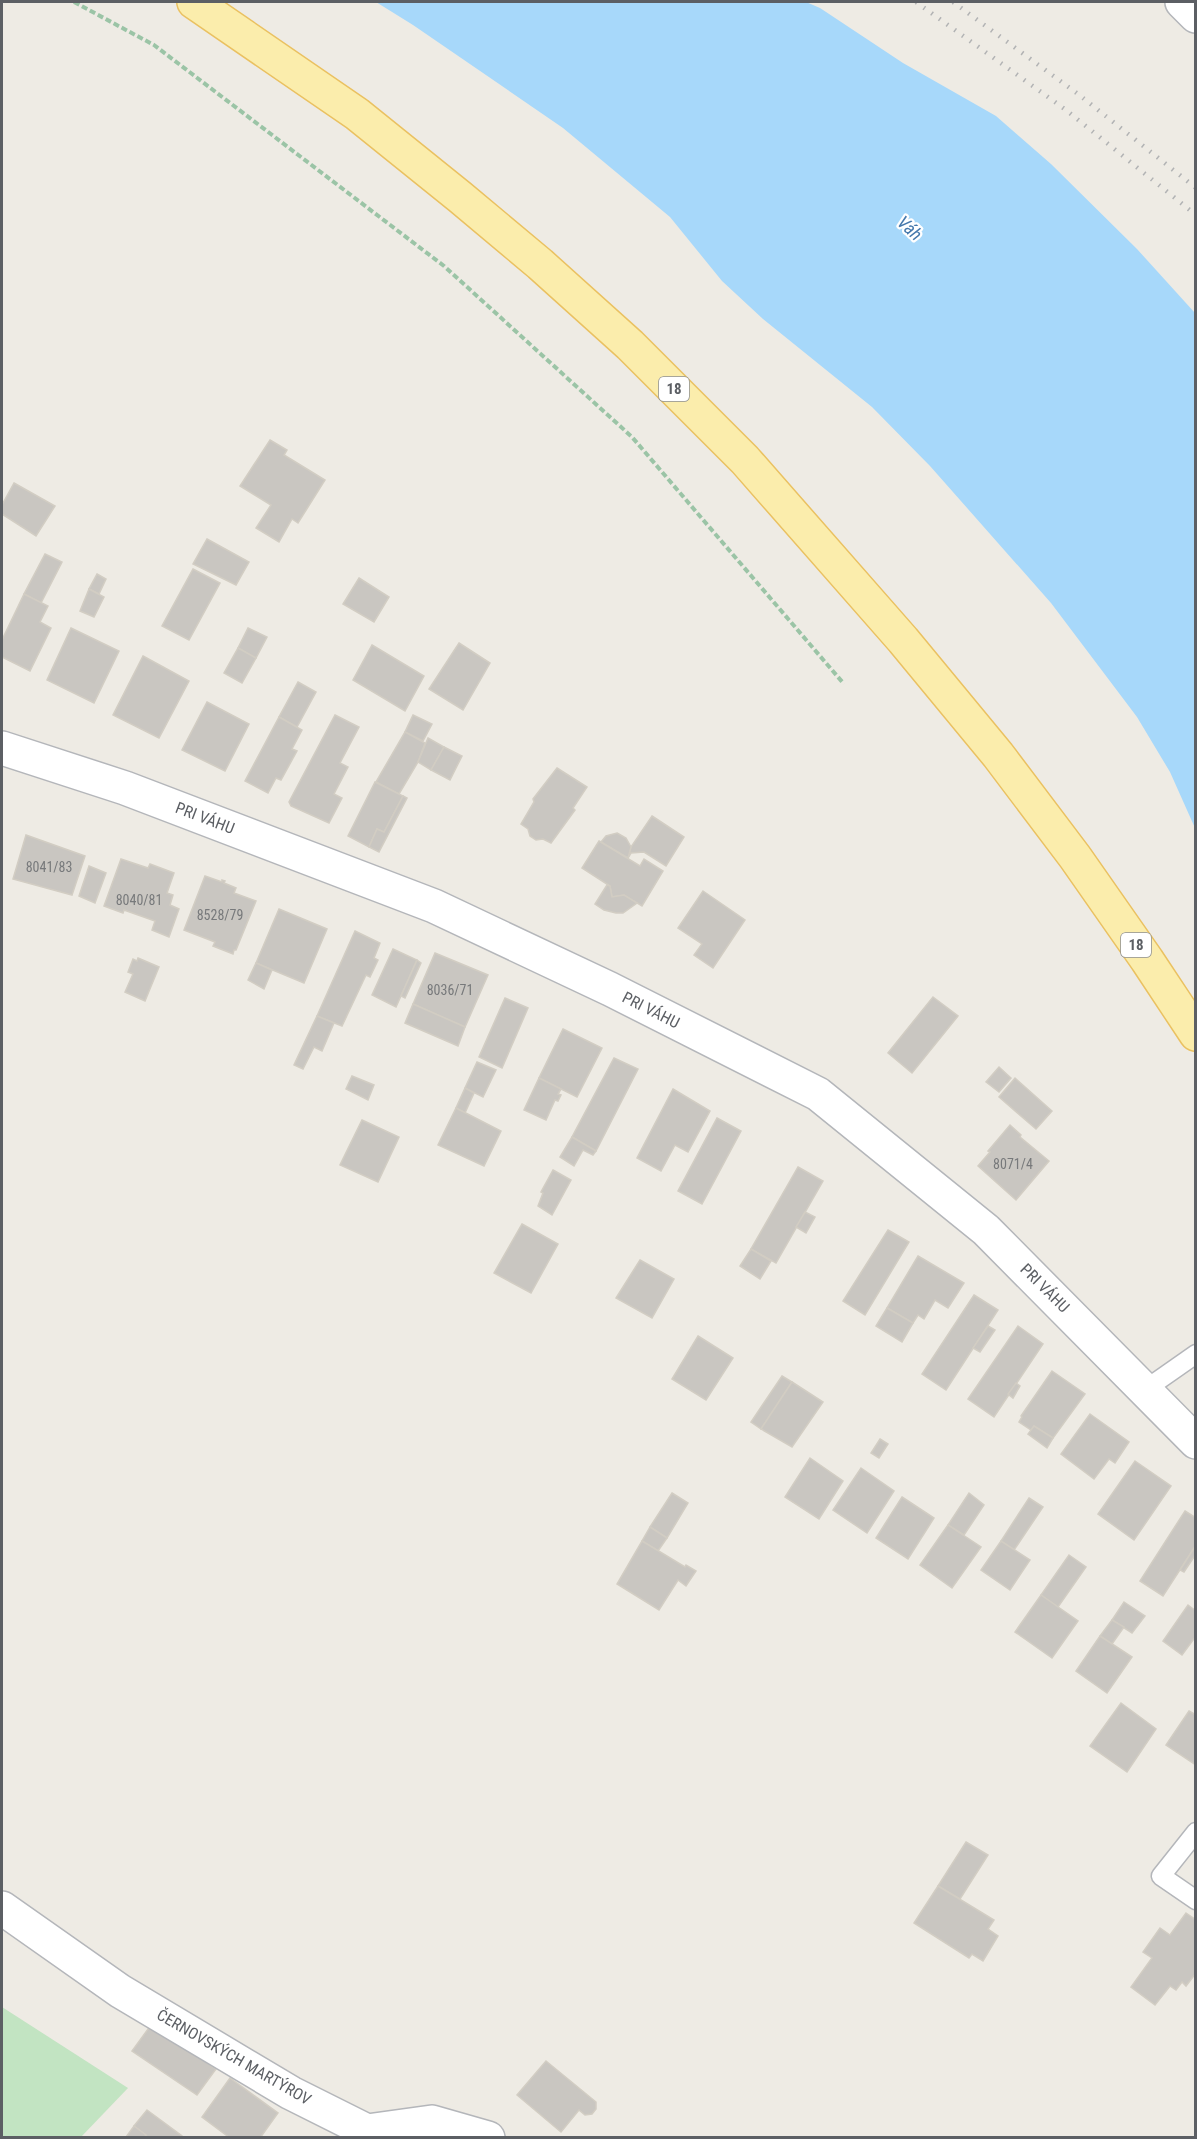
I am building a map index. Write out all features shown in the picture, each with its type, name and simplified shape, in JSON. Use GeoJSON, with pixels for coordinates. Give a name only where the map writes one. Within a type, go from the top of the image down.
{"type":"FeatureCollection","features":[{"type":"Feature","properties":{"kind":"main road","name":"18"},"geometry":{"type":"LineString","coordinates":[[194,2],[357,114],[460,197],[540,264],[630,345],[745,460],[903,640],[998,755],[1075,857],[1196,1035]]}},
{"type":"Feature","properties":{"kind":"street"},"geometry":{"type":"LineString","coordinates":[[1182,2],[1196,16]]}},
{"type":"Feature","properties":{"kind":"street","name":"PRI VÁHU"},"geometry":{"type":"LineString","coordinates":[[2,748],[125,788],[434,906],[610,989],[818,1095],[986,1230],[1196,1442]]}},
{"type":"Feature","properties":{"kind":"street","name":"ČERNOVSKÝCH MARTÝROV"},"geometry":{"type":"LineString","coordinates":[[2,1908],[120,1991],[362,2134],[432,2122],[488,2138]]}},
{"type":"Feature","properties":{"kind":"lane"},"geometry":{"type":"LineString","coordinates":[[1146,1389],[1196,1354]]}},
{"type":"Feature","properties":{"kind":"lane"},"geometry":{"type":"LineString","coordinates":[[1196,1832],[1161,1876],[1196,1900]]}},
{"type":"Feature","properties":{"kind":"path"},"geometry":{"type":"LineString","coordinates":[[74,2],[154,45],[444,266],[632,437],[844,684]]}},
{"type":"Feature","properties":{"kind":"green space"},"geometry":{"type":"Polygon","coordinates":[[[2,2007],[128,2088],[81,2137],[2,2137],[2,2007]]]}},
{"type":"Feature","properties":{"kind":"water","name":"Váh"},"geometry":{"type":"Polygon","coordinates":[[[376,2],[806,2],[820,8],[903,63],[996,116],[1051,164],[1137,249],[1195,313],[1195,828],[1170,772],[1137,717],[1051,603],[930,466],[872,407],[763,319],[722,281],[670,217],[563,128],[376,2]]]}},
{"type":"Feature","properties":{"kind":"building"},"geometry":{"type":"Polygon","coordinates":[[[270,440],[287,450],[284,455],[325,480],[298,523],[292,519],[279,542],[256,528],[271,505],[240,486],[270,440]]]}},
{"type":"Feature","properties":{"kind":"building"},"geometry":{"type":"Polygon","coordinates":[[[14,483],[55,506],[36,536],[2,514],[2,505],[14,483]]]}},
{"type":"Feature","properties":{"kind":"building"},"geometry":{"type":"Polygon","coordinates":[[[207,539],[249,562],[236,585],[193,564],[207,539]]]}},
{"type":"Feature","properties":{"kind":"building"},"geometry":{"type":"Polygon","coordinates":[[[45,554],[62,562],[41,603],[24,594],[45,554]]]}},
{"type":"Feature","properties":{"kind":"building"},"geometry":{"type":"Polygon","coordinates":[[[193,569],[220,583],[189,640],[162,626],[193,569]]]}},
{"type":"Feature","properties":{"kind":"building"},"geometry":{"type":"Polygon","coordinates":[[[97,574],[106,579],[99,594],[89,589],[97,574]]]}},
{"type":"Feature","properties":{"kind":"building"},"geometry":{"type":"Polygon","coordinates":[[[359,578],[389,597],[374,622],[343,604],[359,578]]]}},
{"type":"Feature","properties":{"kind":"building"},"geometry":{"type":"Polygon","coordinates":[[[89,589],[104,597],[94,617],[80,611],[89,589]]]}},
{"type":"Feature","properties":{"kind":"building"},"geometry":{"type":"Polygon","coordinates":[[[24,594],[48,606],[40,622],[51,628],[30,671],[2,657],[2,640],[24,594]]]}},
{"type":"Feature","properties":{"kind":"building"},"geometry":{"type":"Polygon","coordinates":[[[71,628],[119,651],[94,703],[47,680],[71,628]]]}},
{"type":"Feature","properties":{"kind":"building"},"geometry":{"type":"Polygon","coordinates":[[[248,628],[267,637],[256,658],[238,648],[248,628]]]}},
{"type":"Feature","properties":{"kind":"building"},"geometry":{"type":"Polygon","coordinates":[[[459,643],[490,663],[463,710],[429,689],[459,643]]]}},
{"type":"Feature","properties":{"kind":"building"},"geometry":{"type":"Polygon","coordinates":[[[372,645],[424,676],[405,711],[353,680],[372,645]]]}},
{"type":"Feature","properties":{"kind":"building"},"geometry":{"type":"Polygon","coordinates":[[[238,648],[256,658],[242,683],[224,673],[238,648]]]}},
{"type":"Feature","properties":{"kind":"building"},"geometry":{"type":"Polygon","coordinates":[[[143,656],[189,681],[159,738],[113,715],[143,656]]]}},
{"type":"Feature","properties":{"kind":"building"},"geometry":{"type":"Polygon","coordinates":[[[298,682],[316,692],[297,727],[279,717],[298,682]]]}},
{"type":"Feature","properties":{"kind":"building"},"geometry":{"type":"Polygon","coordinates":[[[207,702],[249,724],[225,771],[182,750],[207,702]]]}},
{"type":"Feature","properties":{"kind":"building"},"geometry":{"type":"Polygon","coordinates":[[[335,715],[359,727],[340,763],[348,767],[334,794],[342,798],[329,823],[291,806],[289,802],[335,715]]]}},
{"type":"Feature","properties":{"kind":"building"},"geometry":{"type":"Polygon","coordinates":[[[413,715],[432,724],[423,741],[405,732],[413,715]]]}},
{"type":"Feature","properties":{"kind":"building"},"geometry":{"type":"Polygon","coordinates":[[[279,717],[302,730],[292,749],[297,751],[281,780],[276,778],[268,793],[245,781],[279,717]]]}},
{"type":"Feature","properties":{"kind":"building"},"geometry":{"type":"Polygon","coordinates":[[[405,732],[425,743],[418,762],[399,794],[376,782],[405,732]]]}},
{"type":"Feature","properties":{"kind":"building"},"geometry":{"type":"Polygon","coordinates":[[[428,738],[444,747],[431,770],[418,762],[428,738]]]}},
{"type":"Feature","properties":{"kind":"building"},"geometry":{"type":"Polygon","coordinates":[[[444,747],[462,756],[450,780],[431,770],[444,747]]]}},
{"type":"Feature","properties":{"kind":"building"},"geometry":{"type":"Polygon","coordinates":[[[557,768],[587,787],[573,808],[575,810],[551,843],[543,839],[536,840],[521,824],[534,802],[533,799],[557,768]]]}},
{"type":"Feature","properties":{"kind":"building"},"geometry":{"type":"Polygon","coordinates":[[[375,782],[403,796],[384,832],[377,829],[369,847],[348,836],[375,782]]]}},
{"type":"Feature","properties":{"kind":"building"},"geometry":{"type":"Polygon","coordinates":[[[403,796],[407,798],[379,852],[369,847],[377,829],[384,832],[403,796]]]}},
{"type":"Feature","properties":{"kind":"building"},"geometry":{"type":"Polygon","coordinates":[[[652,816],[684,837],[666,866],[644,852],[631,853],[628,858],[631,847],[652,816]]]}},
{"type":"Feature","properties":{"kind":"building"},"geometry":{"type":"Polygon","coordinates":[[[617,833],[626,838],[631,847],[628,858],[601,842],[606,836],[617,833]]]}},
{"type":"Feature","properties":{"kind":"building"},"geometry":{"type":"Polygon","coordinates":[[[26,835],[85,856],[72,895],[13,879],[26,835]]]}},
{"type":"Feature","properties":{"kind":"building"},"geometry":{"type":"Polygon","coordinates":[[[599,841],[640,866],[644,859],[663,871],[642,906],[624,895],[612,897],[610,886],[582,868],[599,841]]]}},
{"type":"Feature","properties":{"kind":"building"},"geometry":{"type":"Polygon","coordinates":[[[121,859],[148,868],[150,864],[174,873],[167,893],[173,895],[170,905],[179,909],[169,937],[152,930],[155,921],[124,910],[123,913],[104,906],[121,859]]]}},
{"type":"Feature","properties":{"kind":"building"},"geometry":{"type":"Polygon","coordinates":[[[89,866],[106,873],[95,903],[79,896],[89,866]]]}},
{"type":"Feature","properties":{"kind":"building"},"geometry":{"type":"Polygon","coordinates":[[[205,876],[225,881],[224,883],[236,888],[234,893],[256,901],[233,954],[213,946],[215,942],[184,930],[205,876]]]}},
{"type":"Feature","properties":{"kind":"building"},"geometry":{"type":"Polygon","coordinates":[[[607,885],[610,886],[612,897],[624,895],[637,903],[623,913],[604,910],[595,904],[607,885]]]}},
{"type":"Feature","properties":{"kind":"building"},"geometry":{"type":"Polygon","coordinates":[[[703,891],[745,920],[713,968],[694,955],[702,944],[678,928],[703,891]]]}},
{"type":"Feature","properties":{"kind":"building"},"geometry":{"type":"Polygon","coordinates":[[[279,909],[327,929],[304,983],[256,963],[279,909]]]}},
{"type":"Feature","properties":{"kind":"building"},"geometry":{"type":"Polygon","coordinates":[[[355,931],[380,943],[374,958],[378,960],[370,977],[366,975],[342,1026],[317,1016],[355,931]]]}},
{"type":"Feature","properties":{"kind":"building"},"geometry":{"type":"Polygon","coordinates":[[[393,949],[417,960],[396,1007],[372,995],[393,949]]]}},
{"type":"Feature","properties":{"kind":"building"},"geometry":{"type":"Polygon","coordinates":[[[435,953],[488,975],[465,1027],[413,1004],[435,953]]]}},
{"type":"Feature","properties":{"kind":"building"},"geometry":{"type":"Polygon","coordinates":[[[138,958],[159,967],[145,1001],[125,992],[133,974],[128,972],[133,959],[137,961],[138,958]]]}},
{"type":"Feature","properties":{"kind":"building"},"geometry":{"type":"Polygon","coordinates":[[[417,960],[421,963],[405,998],[401,996],[417,960]]]}},
{"type":"Feature","properties":{"kind":"building"},"geometry":{"type":"Polygon","coordinates":[[[256,963],[272,970],[264,989],[248,980],[256,963]]]}},
{"type":"Feature","properties":{"kind":"building"},"geometry":{"type":"Polygon","coordinates":[[[933,997],[958,1016],[912,1073],[888,1053],[933,997]]]}},
{"type":"Feature","properties":{"kind":"building"},"geometry":{"type":"Polygon","coordinates":[[[505,998],[528,1008],[502,1068],[479,1057],[505,998]]]}},
{"type":"Feature","properties":{"kind":"building"},"geometry":{"type":"Polygon","coordinates":[[[413,1004],[465,1027],[458,1046],[405,1023],[413,1004]]]}},
{"type":"Feature","properties":{"kind":"building"},"geometry":{"type":"Polygon","coordinates":[[[317,1016],[334,1023],[322,1051],[314,1047],[303,1069],[294,1065],[317,1016]]]}},
{"type":"Feature","properties":{"kind":"building"},"geometry":{"type":"Polygon","coordinates":[[[563,1029],[602,1048],[577,1097],[539,1078],[563,1029]]]}},
{"type":"Feature","properties":{"kind":"building"},"geometry":{"type":"Polygon","coordinates":[[[614,1058],[638,1069],[596,1151],[572,1137],[614,1058]]]}},
{"type":"Feature","properties":{"kind":"building"},"geometry":{"type":"Polygon","coordinates":[[[477,1062],[496,1070],[483,1097],[465,1088],[477,1062]]]}},
{"type":"Feature","properties":{"kind":"building"},"geometry":{"type":"Polygon","coordinates":[[[999,1067],[1011,1078],[999,1092],[986,1082],[999,1067]]]}},
{"type":"Feature","properties":{"kind":"building"},"geometry":{"type":"Polygon","coordinates":[[[352,1076],[374,1085],[368,1100],[346,1089],[352,1076]]]}},
{"type":"Feature","properties":{"kind":"building"},"geometry":{"type":"Polygon","coordinates":[[[539,1078],[561,1089],[558,1094],[561,1095],[558,1101],[555,1100],[546,1120],[524,1110],[539,1078]]]}},
{"type":"Feature","properties":{"kind":"building"},"geometry":{"type":"Polygon","coordinates":[[[1015,1078],[1052,1111],[1036,1129],[999,1097],[1015,1078]]]}},
{"type":"Feature","properties":{"kind":"building"},"geometry":{"type":"Polygon","coordinates":[[[465,1088],[474,1093],[465,1113],[456,1108],[465,1088]]]}},
{"type":"Feature","properties":{"kind":"building"},"geometry":{"type":"Polygon","coordinates":[[[673,1089],[710,1111],[688,1152],[675,1145],[661,1171],[637,1158],[673,1089]]]}},
{"type":"Feature","properties":{"kind":"building"},"geometry":{"type":"Polygon","coordinates":[[[456,1108],[501,1131],[484,1166],[438,1145],[456,1108]]]}},
{"type":"Feature","properties":{"kind":"building"},"geometry":{"type":"Polygon","coordinates":[[[717,1118],[741,1131],[702,1204],[678,1191],[717,1118]]]}},
{"type":"Feature","properties":{"kind":"building"},"geometry":{"type":"Polygon","coordinates":[[[362,1120],[399,1137],[378,1182],[340,1165],[362,1120]]]}},
{"type":"Feature","properties":{"kind":"building"},"geometry":{"type":"Polygon","coordinates":[[[1010,1125],[1021,1135],[1020,1137],[1049,1161],[1016,1200],[978,1166],[1010,1125]]]}},
{"type":"Feature","properties":{"kind":"building"},"geometry":{"type":"Polygon","coordinates":[[[572,1137],[596,1151],[593,1155],[583,1150],[574,1166],[560,1157],[572,1137]]]}},
{"type":"Feature","properties":{"kind":"building"},"geometry":{"type":"Polygon","coordinates":[[[798,1167],[823,1181],[776,1263],[751,1249],[798,1167]]]}},
{"type":"Feature","properties":{"kind":"building"},"geometry":{"type":"Polygon","coordinates":[[[553,1170],[571,1180],[552,1215],[538,1206],[543,1193],[541,1192],[553,1170]]]}},
{"type":"Feature","properties":{"kind":"building"},"geometry":{"type":"Polygon","coordinates":[[[805,1212],[815,1217],[806,1233],[796,1227],[805,1212]]]}},
{"type":"Feature","properties":{"kind":"building"},"geometry":{"type":"Polygon","coordinates":[[[522,1224],[558,1244],[531,1293],[494,1273],[522,1224]]]}},
{"type":"Feature","properties":{"kind":"building"},"geometry":{"type":"Polygon","coordinates":[[[888,1230],[909,1242],[865,1315],[843,1301],[888,1230]]]}},
{"type":"Feature","properties":{"kind":"building"},"geometry":{"type":"Polygon","coordinates":[[[751,1249],[771,1261],[760,1279],[740,1266],[751,1249]]]}},
{"type":"Feature","properties":{"kind":"building"},"geometry":{"type":"Polygon","coordinates":[[[918,1256],[964,1283],[948,1308],[935,1300],[924,1319],[918,1315],[913,1323],[887,1308],[918,1256]]]}},
{"type":"Feature","properties":{"kind":"building"},"geometry":{"type":"Polygon","coordinates":[[[640,1260],[674,1279],[652,1318],[616,1298],[640,1260]]]}},
{"type":"Feature","properties":{"kind":"building"},"geometry":{"type":"Polygon","coordinates":[[[974,1295],[998,1310],[946,1390],[922,1374],[974,1295]]]}},
{"type":"Feature","properties":{"kind":"building"},"geometry":{"type":"Polygon","coordinates":[[[887,1308],[913,1323],[902,1342],[876,1326],[887,1308]]]}},
{"type":"Feature","properties":{"kind":"building"},"geometry":{"type":"Polygon","coordinates":[[[988,1326],[995,1330],[980,1352],[973,1348],[988,1326]]]}},
{"type":"Feature","properties":{"kind":"building"},"geometry":{"type":"Polygon","coordinates":[[[1018,1326],[1043,1344],[994,1417],[968,1399],[1018,1326]]]}},
{"type":"Feature","properties":{"kind":"building"},"geometry":{"type":"Polygon","coordinates":[[[698,1336],[733,1358],[706,1400],[672,1379],[698,1336]]]}},
{"type":"Feature","properties":{"kind":"building"},"geometry":{"type":"Polygon","coordinates":[[[1052,1371],[1085,1394],[1053,1438],[1034,1426],[1031,1430],[1019,1422],[1052,1371]]]}},
{"type":"Feature","properties":{"kind":"building"},"geometry":{"type":"Polygon","coordinates":[[[782,1376],[792,1382],[761,1429],[751,1422],[782,1376]]]}},
{"type":"Feature","properties":{"kind":"building"},"geometry":{"type":"Polygon","coordinates":[[[792,1382],[823,1402],[792,1447],[761,1429],[792,1382]]]}},
{"type":"Feature","properties":{"kind":"building"},"geometry":{"type":"Polygon","coordinates":[[[1016,1383],[1020,1386],[1013,1398],[1008,1394],[1016,1383]]]}},
{"type":"Feature","properties":{"kind":"building"},"geometry":{"type":"Polygon","coordinates":[[[1090,1414],[1129,1442],[1115,1463],[1109,1459],[1094,1479],[1061,1454],[1090,1414]]]}},
{"type":"Feature","properties":{"kind":"building"},"geometry":{"type":"Polygon","coordinates":[[[1034,1426],[1053,1438],[1047,1448],[1028,1434],[1034,1426]]]}},
{"type":"Feature","properties":{"kind":"building"},"geometry":{"type":"Polygon","coordinates":[[[880,1439],[888,1444],[879,1458],[871,1453],[880,1439]]]}},
{"type":"Feature","properties":{"kind":"building"},"geometry":{"type":"Polygon","coordinates":[[[810,1458],[843,1481],[819,1519],[785,1497],[810,1458]]]}},
{"type":"Feature","properties":{"kind":"building"},"geometry":{"type":"Polygon","coordinates":[[[1135,1461],[1171,1486],[1134,1540],[1098,1514],[1135,1461]]]}},
{"type":"Feature","properties":{"kind":"building"},"geometry":{"type":"Polygon","coordinates":[[[861,1468],[894,1491],[867,1533],[833,1510],[861,1468]]]}},
{"type":"Feature","properties":{"kind":"building"},"geometry":{"type":"Polygon","coordinates":[[[672,1493],[688,1503],[667,1538],[650,1527],[672,1493]]]}},
{"type":"Feature","properties":{"kind":"building"},"geometry":{"type":"Polygon","coordinates":[[[969,1493],[984,1505],[964,1535],[948,1525],[969,1493]]]}},
{"type":"Feature","properties":{"kind":"building"},"geometry":{"type":"Polygon","coordinates":[[[902,1497],[934,1518],[908,1559],[876,1538],[902,1497]]]}},
{"type":"Feature","properties":{"kind":"building"},"geometry":{"type":"Polygon","coordinates":[[[1029,1498],[1043,1507],[1014,1550],[1001,1541],[1029,1498]]]}},
{"type":"Feature","properties":{"kind":"building"},"geometry":{"type":"Polygon","coordinates":[[[1185,1511],[1196,1518],[1196,1545],[1163,1596],[1140,1581],[1185,1511]]]}},
{"type":"Feature","properties":{"kind":"building"},"geometry":{"type":"Polygon","coordinates":[[[948,1525],[981,1547],[952,1588],[920,1565],[948,1525]]]}},
{"type":"Feature","properties":{"kind":"building"},"geometry":{"type":"Polygon","coordinates":[[[650,1527],[667,1538],[658,1551],[642,1541],[650,1527]]]}},
{"type":"Feature","properties":{"kind":"building"},"geometry":{"type":"Polygon","coordinates":[[[642,1541],[685,1567],[686,1565],[696,1571],[686,1586],[678,1580],[659,1610],[617,1584],[642,1541]]]}},
{"type":"Feature","properties":{"kind":"building"},"geometry":{"type":"Polygon","coordinates":[[[1001,1541],[1030,1560],[1010,1590],[981,1570],[1001,1541]]]}},
{"type":"Feature","properties":{"kind":"building"},"geometry":{"type":"Polygon","coordinates":[[[1196,1545],[1196,1554],[1184,1572],[1180,1570],[1196,1545]]]}},
{"type":"Feature","properties":{"kind":"building"},"geometry":{"type":"Polygon","coordinates":[[[1069,1555],[1086,1567],[1058,1607],[1041,1595],[1069,1555]]]}},
{"type":"Feature","properties":{"kind":"building"},"geometry":{"type":"Polygon","coordinates":[[[1041,1595],[1078,1621],[1052,1658],[1015,1632],[1041,1595]]]}},
{"type":"Feature","properties":{"kind":"building"},"geometry":{"type":"Polygon","coordinates":[[[1124,1602],[1145,1616],[1132,1633],[1112,1620],[1124,1602]]]}},
{"type":"Feature","properties":{"kind":"building"},"geometry":{"type":"Polygon","coordinates":[[[1188,1605],[1196,1611],[1196,1636],[1182,1655],[1163,1641],[1188,1605]]]}},
{"type":"Feature","properties":{"kind":"building"},"geometry":{"type":"Polygon","coordinates":[[[1112,1620],[1124,1627],[1112,1644],[1100,1636],[1112,1620]]]}},
{"type":"Feature","properties":{"kind":"building"},"geometry":{"type":"Polygon","coordinates":[[[1100,1636],[1132,1657],[1107,1693],[1076,1671],[1100,1636]]]}},
{"type":"Feature","properties":{"kind":"building"},"geometry":{"type":"Polygon","coordinates":[[[1121,1703],[1156,1729],[1127,1772],[1090,1746],[1121,1703]]]}},
{"type":"Feature","properties":{"kind":"building"},"geometry":{"type":"Polygon","coordinates":[[[1189,1711],[1196,1715],[1196,1765],[1166,1745],[1189,1711]]]}},
{"type":"Feature","properties":{"kind":"building"},"geometry":{"type":"Polygon","coordinates":[[[966,1842],[988,1855],[960,1899],[938,1886],[966,1842]]]}},
{"type":"Feature","properties":{"kind":"building"},"geometry":{"type":"Polygon","coordinates":[[[938,1886],[994,1920],[988,1929],[998,1936],[983,1961],[972,1954],[969,1958],[914,1923],[938,1886]]]}},
{"type":"Feature","properties":{"kind":"building"},"geometry":{"type":"Polygon","coordinates":[[[1186,1913],[1196,1920],[1196,1973],[1186,1986],[1182,1982],[1176,1990],[1170,1986],[1155,2005],[1131,1987],[1152,1958],[1143,1952],[1160,1928],[1170,1935],[1186,1913]]]}},
{"type":"Feature","properties":{"kind":"building"},"geometry":{"type":"Polygon","coordinates":[[[151,2025],[216,2069],[197,2095],[132,2051],[151,2025]]]}},
{"type":"Feature","properties":{"kind":"building"},"geometry":{"type":"Polygon","coordinates":[[[546,2061],[596,2102],[596,2109],[592,2114],[585,2115],[579,2110],[561,2132],[517,2095],[546,2061]]]}},
{"type":"Feature","properties":{"kind":"building"},"geometry":{"type":"Polygon","coordinates":[[[230,2078],[278,2113],[260,2138],[230,2138],[202,2117],[230,2078]]]}},
{"type":"Feature","properties":{"kind":"building"},"geometry":{"type":"Polygon","coordinates":[[[147,2110],[182,2138],[149,2138],[134,2126],[147,2110]]]}},
{"type":"Feature","properties":{"kind":"building"},"geometry":{"type":"Polygon","coordinates":[[[134,2126],[146,2135],[144,2138],[126,2137],[134,2126]]]}},
{"type":"Feature","properties":{"kind":"railway"},"geometry":{"type":"LineString","coordinates":[[916,2],[1066,110],[1196,215]]}},
{"type":"Feature","properties":{"kind":"railway"},"geometry":{"type":"LineString","coordinates":[[953,2],[1078,94],[1196,188]]}}]}
